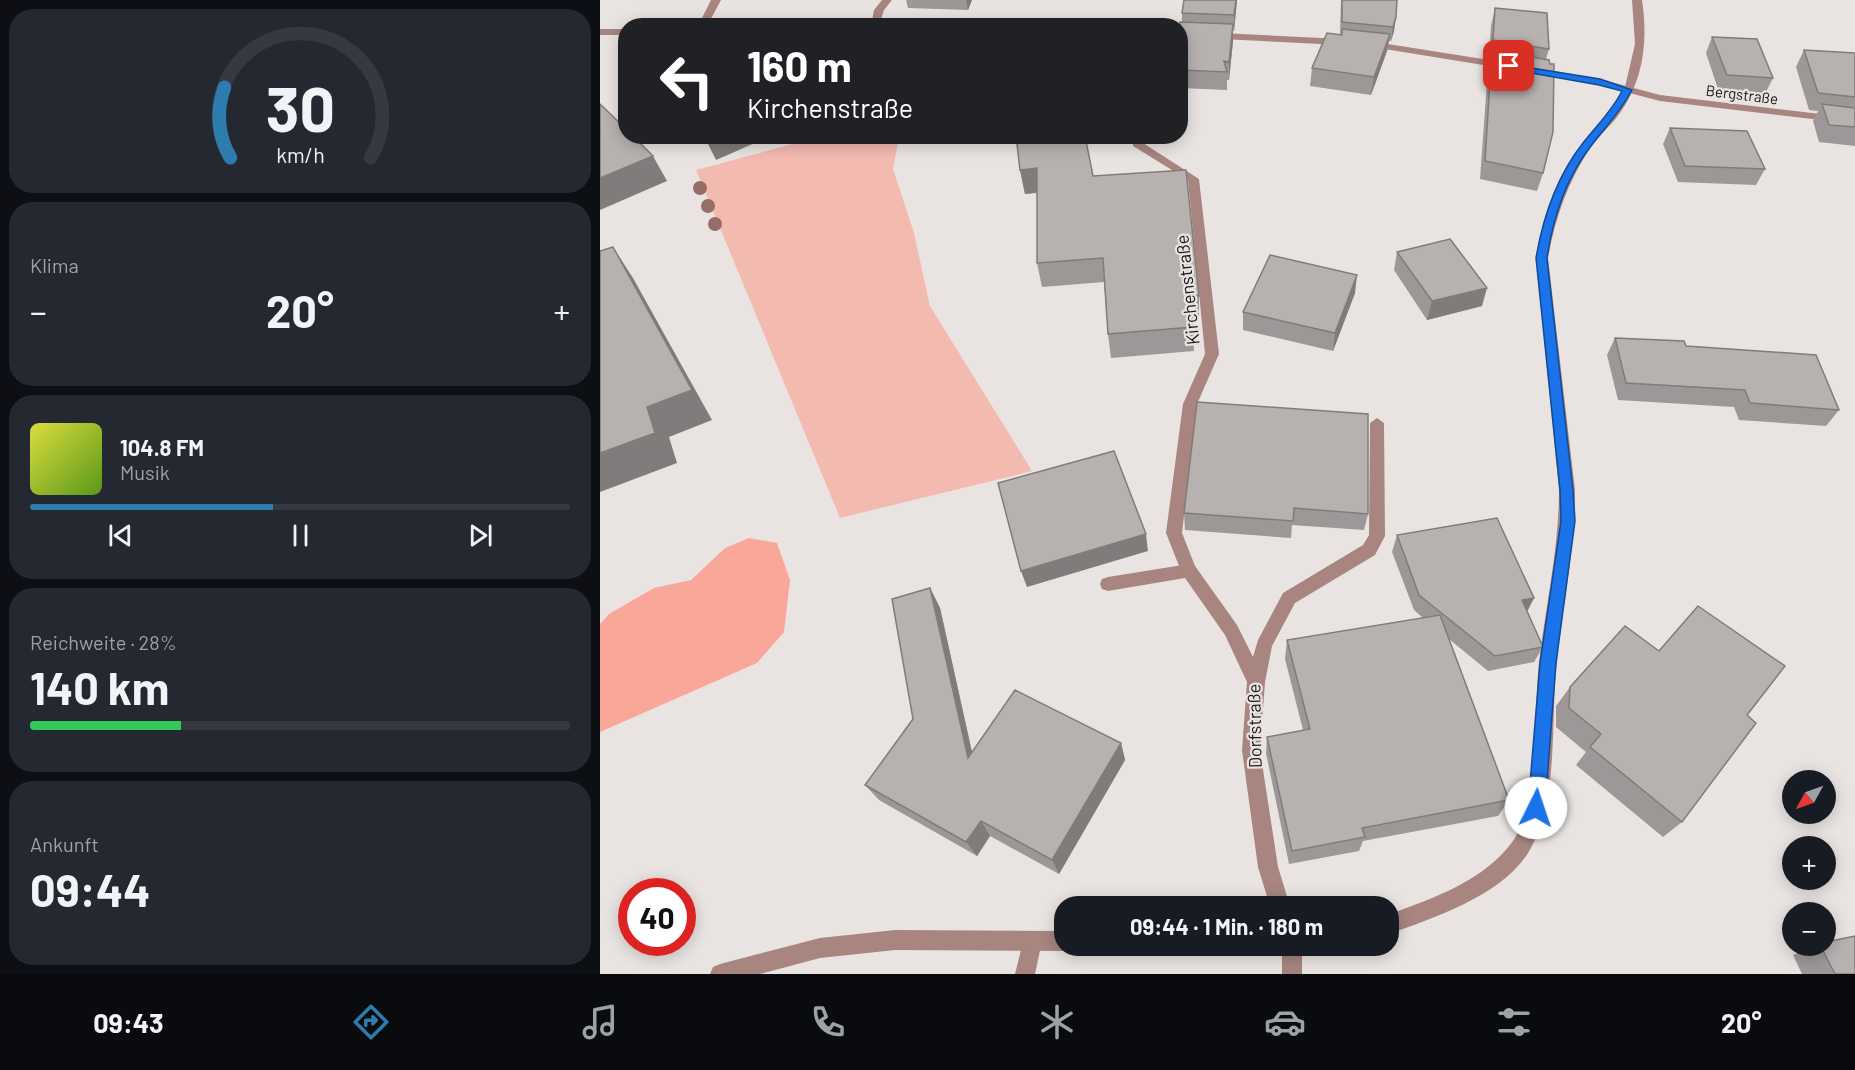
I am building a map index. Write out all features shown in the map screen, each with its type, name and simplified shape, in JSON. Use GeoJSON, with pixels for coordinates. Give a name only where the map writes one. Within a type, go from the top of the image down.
{"type":"FeatureCollection","features":[{"type":"Feature","properties":{"kind":"street"},"geometry":{"type":"LineString","coordinates":[[706,18],[716,0]]}},
{"type":"Feature","properties":{"kind":"street"},"geometry":{"type":"LineString","coordinates":[[877,18],[879,10],[887,0]]}},
{"type":"Feature","properties":{"kind":"street"},"geometry":{"type":"LineString","coordinates":[[1399,920],[1454,898],[1495,873],[1521,846],[1536,808],[1548,663],[1568,521],[1567,490],[1542,258],[1547,224],[1565,182],[1586,146],[1616,112],[1637,67],[1642,43],[1642,23],[1637,0]]}},
{"type":"Feature","properties":{"kind":"street"},"geometry":{"type":"LineString","coordinates":[[600,32],[618,32]]}},
{"type":"Feature","properties":{"kind":"street"},"geometry":{"type":"LineString","coordinates":[[1188,34],[1322,40],[1396,47],[1600,82],[1628,90]]}},
{"type":"Feature","properties":{"kind":"street","name":"Bergstraße"},"geometry":{"type":"LineString","coordinates":[[1628,90],[1660,98],[1714,106],[1855,121]]}},
{"type":"Feature","properties":{"kind":"street","name":"Kirchenstraße"},"geometry":{"type":"LineString","coordinates":[[1137,144],[1193,179],[1212,354],[1190,404],[1174,533],[1189,571]]}},
{"type":"Feature","properties":{"kind":"street"},"geometry":{"type":"LineString","coordinates":[[1256,682],[1264,645],[1289,598],[1369,550],[1377,536],[1377,423]]}},
{"type":"Feature","properties":{"kind":"street"},"geometry":{"type":"LineString","coordinates":[[1108,584],[1189,571]]}},
{"type":"Feature","properties":{"kind":"street","name":"Dorfstraße"},"geometry":{"type":"LineString","coordinates":[[1189,571],[1231,630],[1256,682],[1251,750],[1268,867],[1278,896]]}},
{"type":"Feature","properties":{"kind":"street"},"geometry":{"type":"LineString","coordinates":[[720,974],[819,948],[895,940],[1054,941]]}},
{"type":"Feature","properties":{"kind":"street"},"geometry":{"type":"LineString","coordinates":[[1025,974],[1032,941]]}},
{"type":"Feature","properties":{"kind":"street"},"geometry":{"type":"LineString","coordinates":[[1292,956],[1292,974]]}},
{"type":"Feature","properties":{"kind":"shaded area"},"geometry":{"type":"Polygon","coordinates":[[[793,144],[898,144],[893,169],[914,233],[930,306],[1032,471],[840,518],[696,170],[793,144]]]}},
{"type":"Feature","properties":{"kind":"shaded area"},"geometry":{"type":"Polygon","coordinates":[[[749,538],[777,543],[790,580],[784,632],[757,663],[600,732],[600,624],[609,614],[654,588],[691,580],[725,548],[749,538]]]}},
{"type":"Feature","properties":{"kind":"building"},"geometry":{"type":"Polygon","coordinates":[[[1184,0],[1236,0],[1234,15],[1182,13],[1184,0]]]}},
{"type":"Feature","properties":{"kind":"building"},"geometry":{"type":"Polygon","coordinates":[[[1342,0],[1397,0],[1393,27],[1342,22],[1342,0]]]}},
{"type":"Feature","properties":{"kind":"building"},"geometry":{"type":"Polygon","coordinates":[[[1495,8],[1547,13],[1549,49],[1493,40],[1495,8]]]}},
{"type":"Feature","properties":{"kind":"building"},"geometry":{"type":"Polygon","coordinates":[[[1188,22],[1233,24],[1229,62],[1224,61],[1227,72],[1188,70],[1188,22]]]}},
{"type":"Feature","properties":{"kind":"building"},"geometry":{"type":"Polygon","coordinates":[[[1342,29],[1390,34],[1374,77],[1312,68],[1327,33],[1342,35],[1342,29]]]}},
{"type":"Feature","properties":{"kind":"building"},"geometry":{"type":"Polygon","coordinates":[[[1712,37],[1757,39],[1773,78],[1727,75],[1712,37]]]}},
{"type":"Feature","properties":{"kind":"building"},"geometry":{"type":"Polygon","coordinates":[[[1492,50],[1549,60],[1550,64],[1554,64],[1553,132],[1543,173],[1485,161],[1492,50]]]}},
{"type":"Feature","properties":{"kind":"building"},"geometry":{"type":"Polygon","coordinates":[[[1804,50],[1855,53],[1855,97],[1818,93],[1804,50]]]}},
{"type":"Feature","properties":{"kind":"building"},"geometry":{"type":"Polygon","coordinates":[[[600,104],[618,121],[618,144],[641,144],[653,156],[600,178],[600,104]]]}},
{"type":"Feature","properties":{"kind":"building"},"geometry":{"type":"Polygon","coordinates":[[[1822,104],[1855,108],[1855,127],[1829,125],[1822,104]]]}},
{"type":"Feature","properties":{"kind":"building"},"geometry":{"type":"Polygon","coordinates":[[[1670,128],[1747,131],[1765,169],[1685,166],[1670,128]]]}},
{"type":"Feature","properties":{"kind":"building"},"geometry":{"type":"Polygon","coordinates":[[[1017,144],[1087,144],[1093,176],[1186,170],[1199,296],[1189,294],[1193,327],[1108,334],[1103,258],[1037,263],[1037,168],[1020,170],[1017,144]]]}},
{"type":"Feature","properties":{"kind":"building"},"geometry":{"type":"Polygon","coordinates":[[[1450,239],[1487,288],[1432,301],[1397,252],[1450,239]]]}},
{"type":"Feature","properties":{"kind":"building"},"geometry":{"type":"Polygon","coordinates":[[[613,247],[692,390],[647,407],[655,433],[600,453],[600,251],[613,247]]]}},
{"type":"Feature","properties":{"kind":"building"},"geometry":{"type":"Polygon","coordinates":[[[1270,255],[1357,275],[1335,333],[1243,312],[1270,255]]]}},
{"type":"Feature","properties":{"kind":"building"},"geometry":{"type":"Polygon","coordinates":[[[1615,338],[1684,341],[1686,346],[1816,355],[1839,410],[1750,403],[1745,390],[1626,383],[1615,338]]]}},
{"type":"Feature","properties":{"kind":"building"},"geometry":{"type":"Polygon","coordinates":[[[1197,402],[1368,414],[1368,514],[1294,508],[1293,521],[1184,513],[1197,402]]]}},
{"type":"Feature","properties":{"kind":"building"},"geometry":{"type":"Polygon","coordinates":[[[1114,451],[1146,534],[1021,571],[998,483],[1114,451]]]}},
{"type":"Feature","properties":{"kind":"building"},"geometry":{"type":"Polygon","coordinates":[[[1497,518],[1534,598],[1522,600],[1543,647],[1495,656],[1419,595],[1397,535],[1497,518]]]}},
{"type":"Feature","properties":{"kind":"building"},"geometry":{"type":"Polygon","coordinates":[[[930,588],[968,758],[1015,690],[1121,743],[1052,860],[981,821],[966,842],[865,785],[913,719],[892,599],[930,588]]]}},
{"type":"Feature","properties":{"kind":"building"},"geometry":{"type":"Polygon","coordinates":[[[1698,606],[1785,666],[1747,715],[1756,723],[1682,822],[1590,747],[1601,734],[1569,708],[1570,687],[1625,626],[1659,651],[1698,606]]]}},
{"type":"Feature","properties":{"kind":"building"},"geometry":{"type":"Polygon","coordinates":[[[1440,615],[1509,800],[1362,828],[1365,837],[1292,851],[1267,737],[1310,729],[1287,640],[1440,615]]]}},
{"type":"Feature","properties":{"kind":"building"},"geometry":{"type":"Polygon","coordinates":[[[1855,936],[1855,974],[1835,974],[1826,956],[1836,956],[1836,940],[1855,936]]]}},
{"type":"Feature","properties":{"kind":"route"},"geometry":{"type":"LineString","coordinates":[[1509,66],[1600,82],[1628,90],[1616,112],[1586,146],[1565,182],[1547,224],[1542,258],[1567,490],[1568,521],[1548,663],[1536,808]]}}]}
